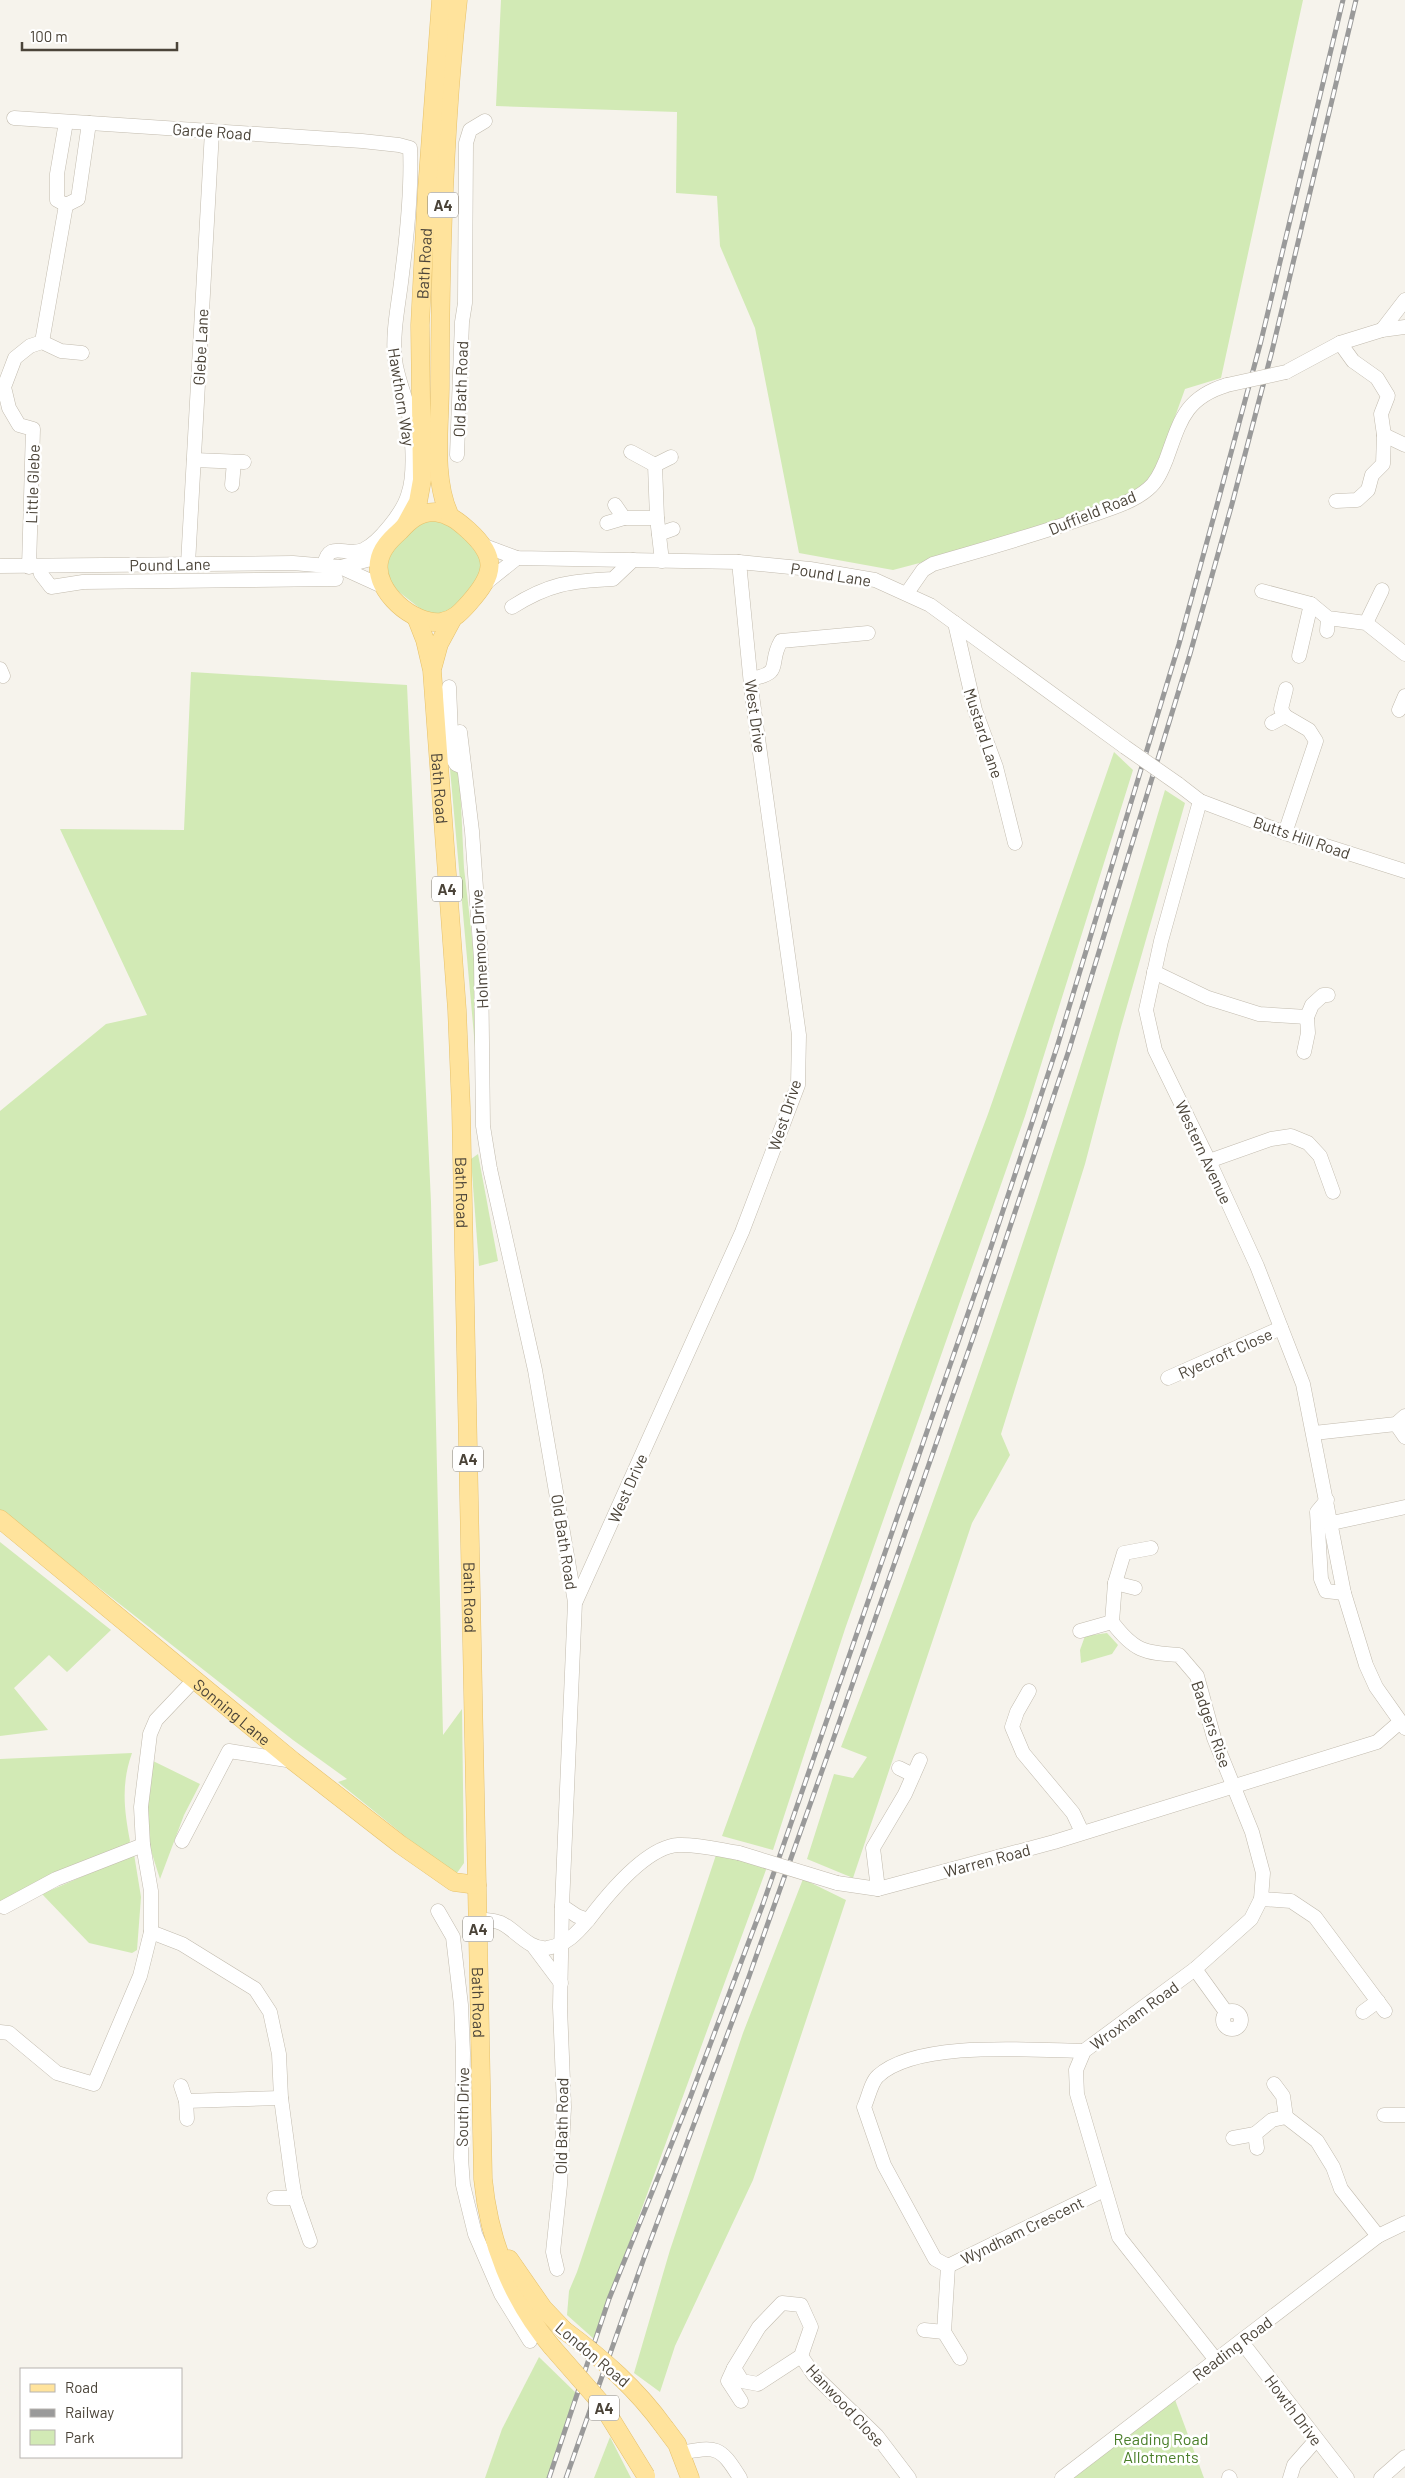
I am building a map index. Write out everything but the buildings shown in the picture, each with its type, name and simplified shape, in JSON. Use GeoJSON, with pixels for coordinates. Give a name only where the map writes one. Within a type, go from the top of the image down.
{"type":"FeatureCollection","features":[{"type":"Feature","properties":{"kind":"main road","name":"Bath Road"},"geometry":{"type":"LineString","coordinates":[[406,524],[418,502],[422,480],[420,325],[427,190],[441,0]]}},
{"type":"Feature","properties":{"kind":"main road","name":"Bath Road"},"geometry":{"type":"LineString","coordinates":[[450,516],[440,484],[440,324],[443,192],[449,81],[458,0]]}},
{"type":"Feature","properties":{"kind":"main road"},"geometry":{"type":"LineString","coordinates":[[420,325],[440,324]]}},
{"type":"Feature","properties":{"kind":"main road"},"geometry":{"type":"LineString","coordinates":[[430,512],[450,516],[482,545],[490,558],[487,582],[465,608],[453,618],[437,622],[416,617],[384,586],[379,569],[384,549],[406,524],[419,514],[430,512]]}},
{"type":"Feature","properties":{"kind":"main road","name":"Bath Road"},"geometry":{"type":"LineString","coordinates":[[416,617],[425,640],[432,670],[457,1010],[461,1108],[484,2189],[498,2252],[509,2281],[526,2314],[552,2347],[601,2402],[646,2477]]}},
{"type":"Feature","properties":{"kind":"main road","name":"Bath Road"},"geometry":{"type":"LineString","coordinates":[[432,670],[438,644],[453,618]]}},
{"type":"Feature","properties":{"kind":"main road","name":"Sonning Lane"},"geometry":{"type":"LineString","coordinates":[[0,1519],[293,1761],[402,1845],[454,1882],[477,1885]]}},
{"type":"Feature","properties":{"kind":"main road","name":"London Road"},"geometry":{"type":"LineString","coordinates":[[494,2230],[534,2297],[564,2330],[621,2376],[647,2402],[680,2453],[690,2478]]}},
{"type":"Feature","properties":{"kind":"street","name":"Garde Road"},"geometry":{"type":"LineString","coordinates":[[14,118],[362,141],[399,144],[410,148]]}},
{"type":"Feature","properties":{"kind":"street","name":"Old Bath Road"},"geometry":{"type":"LineString","coordinates":[[457,455],[462,322],[465,303],[466,143],[470,130],[485,121]]}},
{"type":"Feature","properties":{"kind":"street"},"geometry":{"type":"LineString","coordinates":[[66,122],[57,174],[57,200],[66,205]]}},
{"type":"Feature","properties":{"kind":"street"},"geometry":{"type":"LineString","coordinates":[[66,205],[78,199],[89,123]]}},
{"type":"Feature","properties":{"kind":"street","name":"Glebe Lane"},"geometry":{"type":"LineString","coordinates":[[188,564],[212,131]]}},
{"type":"Feature","properties":{"kind":"street","name":"Hawthorn Way"},"geometry":{"type":"LineString","coordinates":[[324,566],[326,555],[332,550],[360,551],[372,543],[400,513],[412,481],[408,416],[397,372],[394,340],[402,272],[410,148]]}},
{"type":"Feature","properties":{"kind":"street"},"geometry":{"type":"LineString","coordinates":[[66,205],[42,342],[61,351],[82,353]]}},
{"type":"Feature","properties":{"kind":"street"},"geometry":{"type":"LineString","coordinates":[[1382,330],[1405,300]]}},
{"type":"Feature","properties":{"kind":"street","name":"Old Bath Road"},"geometry":{"type":"LineString","coordinates":[[440,324],[462,322]]}},
{"type":"Feature","properties":{"kind":"street","name":"Duffield Road"},"geometry":{"type":"LineString","coordinates":[[908,593],[923,570],[933,564],[1051,530],[1102,512],[1148,489],[1161,472],[1179,424],[1188,409],[1204,394],[1227,385],[1286,372],[1340,343],[1382,330],[1405,327]]}},
{"type":"Feature","properties":{"kind":"street","name":"Little Glebe"},"geometry":{"type":"LineString","coordinates":[[34,567],[33,430],[19,425],[9,408],[2,387],[15,358],[30,346],[42,342]]}},
{"type":"Feature","properties":{"kind":"street"},"geometry":{"type":"LineString","coordinates":[[1336,501],[1357,500],[1368,490],[1372,474],[1383,464],[1384,435],[1381,414],[1388,396],[1377,378],[1353,361],[1340,343]]}},
{"type":"Feature","properties":{"kind":"street"},"geometry":{"type":"LineString","coordinates":[[1384,435],[1405,445]]}},
{"type":"Feature","properties":{"kind":"street"},"geometry":{"type":"LineString","coordinates":[[631,452],[655,464]]}},
{"type":"Feature","properties":{"kind":"street"},"geometry":{"type":"LineString","coordinates":[[655,464],[671,457]]}},
{"type":"Feature","properties":{"kind":"street"},"geometry":{"type":"LineString","coordinates":[[194,460],[239,462],[232,485]]}},
{"type":"Feature","properties":{"kind":"street"},"geometry":{"type":"LineString","coordinates":[[655,464],[657,518],[662,560]]}},
{"type":"Feature","properties":{"kind":"street"},"geometry":{"type":"LineString","coordinates":[[615,505],[624,518]]}},
{"type":"Feature","properties":{"kind":"street"},"geometry":{"type":"LineString","coordinates":[[607,523],[624,518],[657,518]]}},
{"type":"Feature","properties":{"kind":"street"},"geometry":{"type":"LineString","coordinates":[[659,534],[673,529]]}},
{"type":"Feature","properties":{"kind":"street","name":"Pound Lane"},"geometry":{"type":"LineString","coordinates":[[482,545],[517,558],[739,562],[875,580],[908,593],[930,605],[1200,801]]}},
{"type":"Feature","properties":{"kind":"street","name":"Pound Lane"},"geometry":{"type":"LineString","coordinates":[[338,573],[363,562],[384,549]]}},
{"type":"Feature","properties":{"kind":"street"},"geometry":{"type":"LineString","coordinates":[[487,582],[517,558]]}},
{"type":"Feature","properties":{"kind":"street"},"geometry":{"type":"LineString","coordinates":[[512,607],[537,591],[573,581],[613,579],[633,560]]}},
{"type":"Feature","properties":{"kind":"street","name":"West Drive"},"geometry":{"type":"LineString","coordinates":[[575,1602],[742,1232],[798,1085],[799,1034],[794,989],[751,679],[739,562]]}},
{"type":"Feature","properties":{"kind":"street"},"geometry":{"type":"LineString","coordinates":[[292,581],[293,563]]}},
{"type":"Feature","properties":{"kind":"street","name":"Pound Lane"},"geometry":{"type":"LineString","coordinates":[[0,566],[293,563],[324,566],[338,573],[384,586]]}},
{"type":"Feature","properties":{"kind":"street"},"geometry":{"type":"LineString","coordinates":[[34,567],[51,587],[83,582],[292,581],[338,573]]}},
{"type":"Feature","properties":{"kind":"street"},"geometry":{"type":"LineString","coordinates":[[1366,623],[1382,590]]}},
{"type":"Feature","properties":{"kind":"street"},"geometry":{"type":"LineString","coordinates":[[1262,591],[1311,604],[1328,624],[1366,623],[1405,654]]}},
{"type":"Feature","properties":{"kind":"street"},"geometry":{"type":"LineString","coordinates":[[1299,656],[1311,604]]}},
{"type":"Feature","properties":{"kind":"street","name":"Mustard Lane"},"geometry":{"type":"LineString","coordinates":[[955,623],[975,710],[996,767],[1015,843]]}},
{"type":"Feature","properties":{"kind":"street"},"geometry":{"type":"LineString","coordinates":[[751,679],[768,676],[774,668],[774,652],[781,641],[868,633]]}},
{"type":"Feature","properties":{"kind":"street","name":"Holmemoor Drive"},"geometry":{"type":"LineString","coordinates":[[449,687],[452,757],[456,764],[463,767]]}},
{"type":"Feature","properties":{"kind":"street"},"geometry":{"type":"LineString","coordinates":[[1285,832],[1316,741],[1309,730],[1285,716],[1281,709],[1286,689]]}},
{"type":"Feature","properties":{"kind":"street"},"geometry":{"type":"LineString","coordinates":[[1399,710],[1405,696]]}},
{"type":"Feature","properties":{"kind":"street"},"geometry":{"type":"LineString","coordinates":[[1272,723],[1285,716]]}},
{"type":"Feature","properties":{"kind":"street","name":"Holmemoor Drive"},"geometry":{"type":"LineString","coordinates":[[460,732],[472,831],[481,959],[484,1109]]}},
{"type":"Feature","properties":{"kind":"street","name":"Butts Hill Road"},"geometry":{"type":"LineString","coordinates":[[1200,801],[1285,832],[1405,871]]}},
{"type":"Feature","properties":{"kind":"street","name":"Western Avenue"},"geometry":{"type":"LineString","coordinates":[[1200,801],[1154,972],[1146,1010],[1155,1050],[1209,1160],[1257,1266],[1303,1384],[1332,1523],[1344,1593],[1366,1665],[1376,1687],[1402,1725]]}},
{"type":"Feature","properties":{"kind":"street"},"geometry":{"type":"LineString","coordinates":[[1154,972],[1208,998],[1259,1014],[1306,1017]]}},
{"type":"Feature","properties":{"kind":"street"},"geometry":{"type":"LineString","coordinates":[[1304,1052],[1308,1033],[1306,1017],[1312,1005],[1323,995],[1328,995]]}},
{"type":"Feature","properties":{"kind":"street"},"geometry":{"type":"LineString","coordinates":[[461,1108],[484,1109]]}},
{"type":"Feature","properties":{"kind":"street","name":"Old Bath Road"},"geometry":{"type":"LineString","coordinates":[[484,1109],[483,1126],[490,1169],[536,1370],[575,1602],[562,1906],[561,1983],[564,2107],[560,2185],[553,2252],[557,2268]]}},
{"type":"Feature","properties":{"kind":"street"},"geometry":{"type":"LineString","coordinates":[[1209,1160],[1271,1139],[1291,1136],[1308,1143],[1320,1156],[1322,1176],[1333,1192]]}},
{"type":"Feature","properties":{"kind":"street","name":"Ryecroft Close"},"geometry":{"type":"LineString","coordinates":[[1168,1378],[1281,1328]]}},
{"type":"Feature","properties":{"kind":"street"},"geometry":{"type":"LineString","coordinates":[[1314,1433],[1401,1420],[1405,1437]]}},
{"type":"Feature","properties":{"kind":"street"},"geometry":{"type":"LineString","coordinates":[[1327,1500],[1317,1512],[1321,1579],[1326,1591],[1344,1593]]}},
{"type":"Feature","properties":{"kind":"street"},"geometry":{"type":"LineString","coordinates":[[1332,1523],[1378,1515],[1405,1507]]}},
{"type":"Feature","properties":{"kind":"street"},"geometry":{"type":"LineString","coordinates":[[1080,1631],[1112,1622],[1115,1583],[1124,1553],[1151,1548]]}},
{"type":"Feature","properties":{"kind":"street"},"geometry":{"type":"LineString","coordinates":[[1115,1583],[1136,1588]]}},
{"type":"Feature","properties":{"kind":"street","name":"Badgers Rise"},"geometry":{"type":"LineString","coordinates":[[1112,1622],[1128,1643],[1154,1654],[1179,1656],[1197,1676],[1214,1738],[1235,1786]]}},
{"type":"Feature","properties":{"kind":"street"},"geometry":{"type":"LineString","coordinates":[[0,2032],[9,2033],[57,2073],[94,2084],[140,1976],[151,1932],[151,1891],[143,1845],[141,1807],[150,1734],[156,1720],[194,1680]]}},
{"type":"Feature","properties":{"kind":"street"},"geometry":{"type":"LineString","coordinates":[[1029,1691],[1016,1712],[1012,1727],[1023,1753],[1073,1813],[1082,1832]]}},
{"type":"Feature","properties":{"kind":"street","name":"Warren Road"},"geometry":{"type":"LineString","coordinates":[[534,1946],[544,1948],[574,1937],[582,1930],[588,1920],[619,1884],[648,1856],[658,1850],[678,1845],[739,1853],[837,1883],[878,1889],[1054,1842],[1377,1742],[1402,1725]]}},
{"type":"Feature","properties":{"kind":"street"},"geometry":{"type":"LineString","coordinates":[[182,1840],[229,1751],[293,1761]]}},
{"type":"Feature","properties":{"kind":"street"},"geometry":{"type":"LineString","coordinates":[[878,1889],[873,1848],[905,1794],[920,1760]]}},
{"type":"Feature","properties":{"kind":"street"},"geometry":{"type":"LineString","coordinates":[[899,1768],[913,1775]]}},
{"type":"Feature","properties":{"kind":"street","name":"Wroxham Road"},"geometry":{"type":"LineString","coordinates":[[1216,2360],[1120,2237],[1104,2190],[1077,2094],[1076,2070],[1084,2052],[1195,1970],[1251,1919],[1261,1898],[1263,1873],[1252,1832],[1235,1786]]}},
{"type":"Feature","properties":{"kind":"street"},"geometry":{"type":"LineString","coordinates":[[4,1907],[56,1879],[143,1845]]}},
{"type":"Feature","properties":{"kind":"street"},"geometry":{"type":"LineString","coordinates":[[1261,1898],[1291,1901],[1315,1918],[1382,2006],[1363,2012]]}},
{"type":"Feature","properties":{"kind":"street"},"geometry":{"type":"LineString","coordinates":[[562,1906],[577,1916],[588,1920]]}},
{"type":"Feature","properties":{"kind":"street","name":"South Drive"},"geometry":{"type":"LineString","coordinates":[[438,1912],[454,1937],[461,2005],[463,2053],[462,2185],[474,2234],[501,2294],[530,2341]]}},
{"type":"Feature","properties":{"kind":"street"},"geometry":{"type":"LineString","coordinates":[[478,1919],[501,1923],[534,1946],[561,1983]]}},
{"type":"Feature","properties":{"kind":"street"},"geometry":{"type":"LineString","coordinates":[[151,1932],[182,1944],[255,1989],[270,2012],[279,2054],[281,2098],[295,2198],[310,2242]]}},
{"type":"Feature","properties":{"kind":"street"},"geometry":{"type":"LineString","coordinates":[[1195,1970],[1226,2012]]}},
{"type":"Feature","properties":{"kind":"street","name":"Wyndham Crescent"},"geometry":{"type":"LineString","coordinates":[[1084,2052],[992,2048],[909,2058],[877,2077],[864,2107],[884,2165],[935,2259],[948,2266],[1104,2190]]}},
{"type":"Feature","properties":{"kind":"street"},"geometry":{"type":"LineString","coordinates":[[1274,2084],[1282,2096],[1286,2117],[1317,2141],[1333,2167],[1341,2188],[1378,2236]]}},
{"type":"Feature","properties":{"kind":"street"},"geometry":{"type":"LineString","coordinates":[[181,2086],[186,2101],[187,2119]]}},
{"type":"Feature","properties":{"kind":"street"},"geometry":{"type":"LineString","coordinates":[[186,2101],[281,2098]]}},
{"type":"Feature","properties":{"kind":"street"},"geometry":{"type":"LineString","coordinates":[[1384,2115],[1405,2115]]}},
{"type":"Feature","properties":{"kind":"street"},"geometry":{"type":"LineString","coordinates":[[1233,2138],[1256,2141],[1272,2120],[1286,2117]]}},
{"type":"Feature","properties":{"kind":"street","name":"South Drive"},"geometry":{"type":"LineString","coordinates":[[461,2158],[482,2156]]}},
{"type":"Feature","properties":{"kind":"street"},"geometry":{"type":"LineString","coordinates":[[274,2198],[295,2198]]}},
{"type":"Feature","properties":{"kind":"street","name":"Reading Road"},"geometry":{"type":"LineString","coordinates":[[1062,2478],[1378,2236],[1405,2223]]}},
{"type":"Feature","properties":{"kind":"street"},"geometry":{"type":"LineString","coordinates":[[948,2266],[944,2332],[960,2358]]}},
{"type":"Feature","properties":{"kind":"street","name":"Hanwood Close"},"geometry":{"type":"LineString","coordinates":[[782,2303],[801,2305],[811,2327],[801,2356],[758,2384],[742,2381],[734,2368],[759,2327],[782,2303]]}},
{"type":"Feature","properties":{"kind":"street"},"geometry":{"type":"LineString","coordinates":[[924,2330],[944,2332]]}},
{"type":"Feature","properties":{"kind":"street","name":"Howth Drive"},"geometry":{"type":"LineString","coordinates":[[1241,2341],[1347,2478]]}},
{"type":"Feature","properties":{"kind":"street","name":"Hanwood Close"},"geometry":{"type":"LineString","coordinates":[[801,2356],[814,2375],[877,2436],[909,2478]]}},
{"type":"Feature","properties":{"kind":"street"},"geometry":{"type":"LineString","coordinates":[[734,2368],[728,2381],[741,2401]]}},
{"type":"Feature","properties":{"kind":"street"},"geometry":{"type":"LineString","coordinates":[[1290,2478],[1294,2465],[1316,2440]]}},
{"type":"Feature","properties":{"kind":"street"},"geometry":{"type":"LineString","coordinates":[[680,2453],[708,2449],[719,2451],[727,2458],[740,2478]]}},
{"type":"Feature","properties":{"kind":"street"},"geometry":{"type":"LineString","coordinates":[[1381,2478],[1405,2457]]}},
{"type":"Feature","properties":{"kind":"green space"},"geometry":{"type":"Polygon","coordinates":[[[501,0],[1303,0],[1221,378],[1185,389],[1158,464],[1142,489],[1003,541],[893,570],[799,553],[755,328],[720,246],[717,196],[676,193],[677,112],[496,106],[501,0]]]}},
{"type":"Feature","properties":{"kind":"green space"},"geometry":{"type":"Polygon","coordinates":[[[438,519],[458,531],[479,554],[482,573],[466,596],[447,613],[427,614],[394,588],[385,572],[390,551],[420,522],[438,519]]]}},
{"type":"Feature","properties":{"kind":"green space"},"geometry":{"type":"Polygon","coordinates":[[[191,672],[407,685],[431,1202],[443,1735],[462,1709],[464,1863],[457,1873],[452,1874],[338,1782],[347,1779],[293,1740],[0,1510],[0,1111],[106,1024],[147,1015],[60,829],[184,830],[191,672]]]}},
{"type":"Feature","properties":{"kind":"green space"},"geometry":{"type":"Polygon","coordinates":[[[458,741],[464,868],[476,972],[477,1069],[450,769],[458,741]]]}},
{"type":"Feature","properties":{"kind":"green space"},"geometry":{"type":"Polygon","coordinates":[[[1114,752],[1133,770],[1025,1116],[845,1629],[773,1850],[722,1836],[903,1339],[988,1114],[1114,752]]]}},
{"type":"Feature","properties":{"kind":"green space"},"geometry":{"type":"Polygon","coordinates":[[[1165,790],[1185,803],[1121,1027],[1085,1164],[1001,1434],[1010,1455],[972,1523],[853,1878],[807,1859],[834,1774],[853,1778],[867,1757],[841,1747],[930,1510],[1013,1272],[1091,1032],[1165,790]]]}},
{"type":"Feature","properties":{"kind":"green space"},"geometry":{"type":"Polygon","coordinates":[[[478,1154],[498,1261],[479,1266],[471,1159],[478,1154]]]}},
{"type":"Feature","properties":{"kind":"green space"},"geometry":{"type":"Polygon","coordinates":[[[0,1542],[111,1630],[67,1672],[49,1655],[14,1688],[48,1730],[0,1736],[0,1542]]]}},
{"type":"Feature","properties":{"kind":"green space"},"geometry":{"type":"Polygon","coordinates":[[[1107,1633],[1118,1645],[1112,1654],[1081,1663],[1080,1650],[1085,1636],[1107,1633]]]}},
{"type":"Feature","properties":{"kind":"green space"},"geometry":{"type":"Polygon","coordinates":[[[132,1753],[125,1786],[126,1818],[130,1841],[127,1847],[0,1906],[0,1759],[132,1753]]]}},
{"type":"Feature","properties":{"kind":"green space"},"geometry":{"type":"Polygon","coordinates":[[[149,1759],[200,1784],[184,1815],[160,1879],[141,1819],[149,1759]]]}},
{"type":"Feature","properties":{"kind":"green space"},"geometry":{"type":"Polygon","coordinates":[[[717,1852],[767,1867],[594,2339],[567,2315],[569,2291],[577,2272],[717,1852]]]}},
{"type":"Feature","properties":{"kind":"green space"},"geometry":{"type":"Polygon","coordinates":[[[134,1854],[141,1897],[137,1950],[132,1953],[89,1943],[42,1894],[134,1854]]]}},
{"type":"Feature","properties":{"kind":"green space"},"geometry":{"type":"Polygon","coordinates":[[[803,1879],[846,1900],[753,2180],[675,2346],[660,2392],[634,2373],[670,2250],[743,2033],[803,1879]]]}},
{"type":"Feature","properties":{"kind":"green space"},"geometry":{"type":"Polygon","coordinates":[[[539,2357],[576,2393],[549,2478],[485,2478],[502,2429],[539,2357]]]}},
{"type":"Feature","properties":{"kind":"green space","name":"Reading Road Allotments"},"geometry":{"type":"Polygon","coordinates":[[[1174,2397],[1204,2478],[1072,2478],[1174,2397]]]}},
{"type":"Feature","properties":{"kind":"green space"},"geometry":{"type":"Polygon","coordinates":[[[610,2437],[631,2478],[594,2478],[610,2437]]]}},
{"type":"Feature","properties":{"kind":"railway"},"geometry":{"type":"LineString","coordinates":[[549,2478],[609,2299],[690,2098],[763,1904],[990,1250],[1057,1047],[1179,644],[1220,494],[1261,341],[1343,0]]}},
{"type":"Feature","properties":{"kind":"railway"},"geometry":{"type":"LineString","coordinates":[[566,2478],[833,1740],[976,1329],[1069,1050],[1190,654],[1232,504],[1272,351],[1356,0]]}}]}
